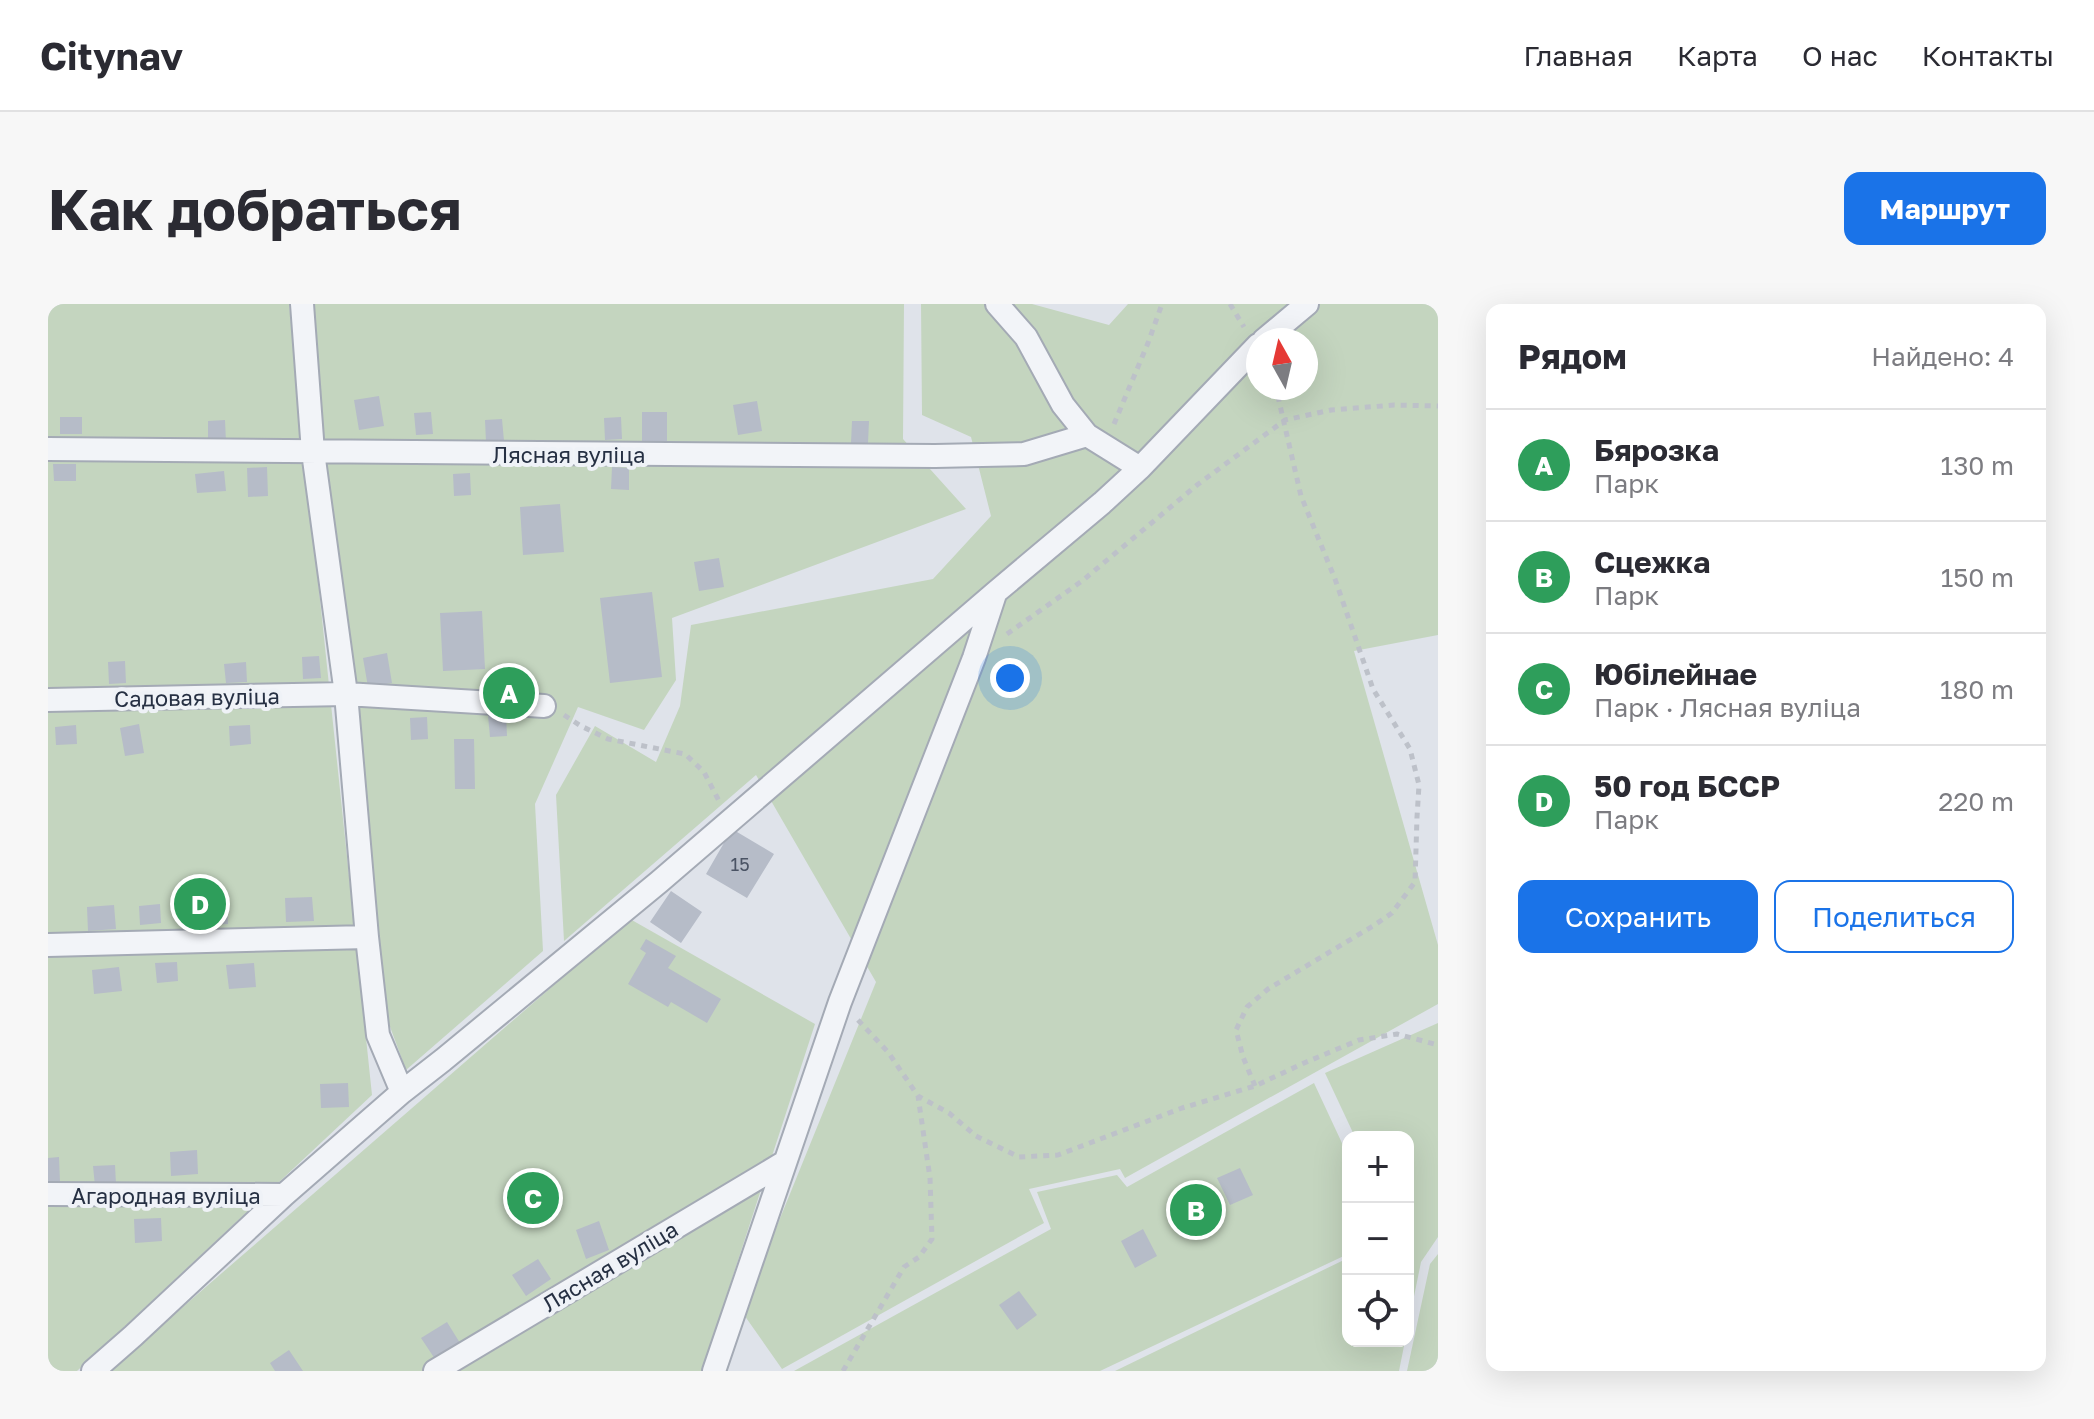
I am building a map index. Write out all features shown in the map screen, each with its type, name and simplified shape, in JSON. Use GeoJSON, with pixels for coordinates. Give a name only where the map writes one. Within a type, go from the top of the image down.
{"type":"FeatureCollection","features":[{"type":"Feature","properties":{"kind":"street"},"geometry":{"type":"LineString","coordinates":[[302,304],[313,452],[346,694],[378,1035],[402,1092]]}},
{"type":"Feature","properties":{"kind":"street"},"geometry":{"type":"LineString","coordinates":[[997,304],[1026,337],[1063,405],[1095,441],[1140,468]]}},
{"type":"Feature","properties":{"kind":"street"},"geometry":{"type":"LineString","coordinates":[[1278,328],[1307,304]]}},
{"type":"Feature","properties":{"kind":"street"},"geometry":{"type":"LineString","coordinates":[[93,1371],[284,1195],[402,1092],[730,821],[1102,503],[1246,358]]}},
{"type":"Feature","properties":{"kind":"street","name":"Лясная вуліца"},"geometry":{"type":"LineString","coordinates":[[48,449],[919,456],[1024,454],[1095,441]]}},
{"type":"Feature","properties":{"kind":"street"},"geometry":{"type":"LineString","coordinates":[[714,1371],[840,1002],[974,658],[996,592]]}},
{"type":"Feature","properties":{"kind":"street","name":"Садовая вуліца"},"geometry":{"type":"LineString","coordinates":[[48,700],[346,694],[544,706]]}},
{"type":"Feature","properties":{"kind":"street"},"geometry":{"type":"LineString","coordinates":[[48,945],[367,937]]}},
{"type":"Feature","properties":{"kind":"street","name":"Лясная вуліца"},"geometry":{"type":"LineString","coordinates":[[435,1371],[785,1162]]}},
{"type":"Feature","properties":{"kind":"street","name":"Агародная вуліца"},"geometry":{"type":"LineString","coordinates":[[48,1194],[284,1195]]}},
{"type":"Feature","properties":{"kind":"path"},"geometry":{"type":"LineString","coordinates":[[1095,441],[1148,343],[1162,304]]}},
{"type":"Feature","properties":{"kind":"path"},"geometry":{"type":"LineString","coordinates":[[1255,1086],[1236,1030],[1247,1007],[1268,989],[1392,913],[1415,882],[1419,785],[1410,749],[1373,689],[1335,579],[1301,496],[1279,400]]}},
{"type":"Feature","properties":{"kind":"path"},"geometry":{"type":"LineString","coordinates":[[974,658],[1082,581],[1197,485],[1285,420],[1331,410],[1394,405],[1438,406]]}},
{"type":"Feature","properties":{"kind":"path"},"geometry":{"type":"LineString","coordinates":[[544,706],[608,739],[685,754],[704,772],[730,821]]}},
{"type":"Feature","properties":{"kind":"path"},"geometry":{"type":"LineString","coordinates":[[840,1002],[888,1052],[918,1096],[930,1178],[932,1239],[919,1257],[904,1267],[843,1371]]}},
{"type":"Feature","properties":{"kind":"path"},"geometry":{"type":"LineString","coordinates":[[918,1096],[949,1113],[976,1136],[1019,1157],[1058,1155],[1182,1108],[1255,1086],[1359,1040],[1397,1034],[1438,1045]]}},
{"type":"Feature","properties":{"kind":"green space"},"geometry":{"type":"Polygon","coordinates":[[[48,304],[289,304],[372,1095],[77,1371],[48,1371],[48,304]]]}},
{"type":"Feature","properties":{"kind":"green space"},"geometry":{"type":"Polygon","coordinates":[[[306,304],[904,304],[903,439],[966,509],[672,618],[676,680],[644,730],[578,707],[535,804],[543,951],[406,1070],[389,1024],[306,304]]]}},
{"type":"Feature","properties":{"kind":"green space"},"geometry":{"type":"Polygon","coordinates":[[[921,304],[1032,304],[1109,325],[1128,304],[1438,304],[1438,635],[1354,651],[1438,945],[1438,1004],[1125,1178],[1120,1169],[1029,1189],[1044,1223],[782,1369],[742,1312],[876,982],[756,775],[564,941],[556,795],[595,726],[656,762],[680,706],[691,625],[933,579],[991,516],[971,437],[922,415],[921,304]]]}},
{"type":"Feature","properties":{"kind":"green space"},"geometry":{"type":"Polygon","coordinates":[[[630,919],[815,1024],[702,1371],[109,1371],[630,919]]]}},
{"type":"Feature","properties":{"kind":"green space"},"geometry":{"type":"Polygon","coordinates":[[[1438,1023],[1438,1237],[1421,1262],[1414,1296],[1414,1131],[1352,1131],[1325,1073],[1438,1023]]]}},
{"type":"Feature","properties":{"kind":"green space"},"geometry":{"type":"Polygon","coordinates":[[[1314,1083],[1342,1143],[1342,1257],[1100,1371],[794,1371],[1051,1229],[1037,1192],[1117,1175],[1127,1187],[1314,1083]]]}},
{"type":"Feature","properties":{"kind":"green space"},"geometry":{"type":"Polygon","coordinates":[[[1438,1254],[1438,1371],[1407,1371],[1414,1347],[1430,1264],[1438,1254]]]}},
{"type":"Feature","properties":{"kind":"green space"},"geometry":{"type":"Polygon","coordinates":[[[1342,1261],[1342,1347],[1404,1347],[1399,1371],[1115,1371],[1342,1261]]]}},
{"type":"Feature","properties":{"kind":"building"},"geometry":{"type":"Polygon","coordinates":[[[379,396],[384,426],[359,430],[354,400],[379,396]]]}},
{"type":"Feature","properties":{"kind":"building"},"geometry":{"type":"Polygon","coordinates":[[[757,401],[762,431],[738,435],[733,405],[757,401]]]}},
{"type":"Feature","properties":{"kind":"building"},"geometry":{"type":"Polygon","coordinates":[[[431,412],[433,434],[416,435],[414,413],[431,412]]]}},
{"type":"Feature","properties":{"kind":"building"},"geometry":{"type":"Polygon","coordinates":[[[642,412],[667,412],[667,443],[642,442],[642,412]]]}},
{"type":"Feature","properties":{"kind":"building"},"geometry":{"type":"Polygon","coordinates":[[[60,417],[82,417],[82,434],[60,434],[60,417]]]}},
{"type":"Feature","properties":{"kind":"building"},"geometry":{"type":"Polygon","coordinates":[[[621,417],[622,439],[605,440],[604,418],[621,417]]]}},
{"type":"Feature","properties":{"kind":"building"},"geometry":{"type":"Polygon","coordinates":[[[502,419],[504,441],[486,442],[485,420],[502,419]]]}},
{"type":"Feature","properties":{"kind":"building"},"geometry":{"type":"Polygon","coordinates":[[[225,420],[226,442],[208,443],[208,421],[225,420]]]}},
{"type":"Feature","properties":{"kind":"building"},"geometry":{"type":"Polygon","coordinates":[[[852,421],[869,421],[868,443],[851,443],[852,421]]]}},
{"type":"Feature","properties":{"kind":"building"},"geometry":{"type":"Polygon","coordinates":[[[53,464],[76,464],[76,481],[54,481],[53,464]]]}},
{"type":"Feature","properties":{"kind":"building"},"geometry":{"type":"Polygon","coordinates":[[[267,467],[268,496],[248,497],[247,468],[267,467]]]}},
{"type":"Feature","properties":{"kind":"building"},"geometry":{"type":"Polygon","coordinates":[[[612,467],[629,468],[629,490],[611,489],[612,467]]]}},
{"type":"Feature","properties":{"kind":"building"},"geometry":{"type":"Polygon","coordinates":[[[224,471],[226,491],[197,493],[195,474],[224,471]]]}},
{"type":"Feature","properties":{"kind":"building"},"geometry":{"type":"Polygon","coordinates":[[[470,473],[471,495],[454,496],[453,474],[470,473]]]}},
{"type":"Feature","properties":{"kind":"building"},"geometry":{"type":"Polygon","coordinates":[[[560,504],[564,552],[523,555],[520,507],[560,504]]]}},
{"type":"Feature","properties":{"kind":"building"},"geometry":{"type":"Polygon","coordinates":[[[719,558],[724,587],[699,591],[694,562],[719,558]]]}},
{"type":"Feature","properties":{"kind":"building"},"geometry":{"type":"Polygon","coordinates":[[[652,592],[662,677],[610,683],[600,598],[652,592]]]}},
{"type":"Feature","properties":{"kind":"building"},"geometry":{"type":"Polygon","coordinates":[[[482,611],[485,669],[443,671],[440,613],[482,611]]]}},
{"type":"Feature","properties":{"kind":"building"},"geometry":{"type":"Polygon","coordinates":[[[387,653],[392,683],[368,687],[363,658],[387,653]]]}},
{"type":"Feature","properties":{"kind":"building"},"geometry":{"type":"Polygon","coordinates":[[[319,656],[321,678],[303,679],[302,657],[319,656]]]}},
{"type":"Feature","properties":{"kind":"building"},"geometry":{"type":"Polygon","coordinates":[[[125,661],[126,683],[109,684],[108,662],[125,661]]]}},
{"type":"Feature","properties":{"kind":"building"},"geometry":{"type":"Polygon","coordinates":[[[246,662],[247,682],[226,683],[224,664],[246,662]]]}},
{"type":"Feature","properties":{"kind":"building"},"geometry":{"type":"Polygon","coordinates":[[[506,714],[507,736],[490,737],[488,715],[506,714]]]}},
{"type":"Feature","properties":{"kind":"building"},"geometry":{"type":"Polygon","coordinates":[[[427,717],[428,739],[411,740],[410,718],[427,717]]]}},
{"type":"Feature","properties":{"kind":"building"},"geometry":{"type":"Polygon","coordinates":[[[139,724],[144,753],[125,756],[120,728],[139,724]]]}},
{"type":"Feature","properties":{"kind":"building"},"geometry":{"type":"Polygon","coordinates":[[[76,725],[77,744],[56,745],[55,727],[76,725]]]}},
{"type":"Feature","properties":{"kind":"building"},"geometry":{"type":"Polygon","coordinates":[[[250,725],[251,744],[230,746],[229,726],[250,725]]]}},
{"type":"Feature","properties":{"kind":"building"},"geometry":{"type":"Polygon","coordinates":[[[454,739],[474,739],[475,789],[455,789],[454,739]]]}},
{"type":"Feature","properties":{"kind":"building"},"geometry":{"type":"Polygon","coordinates":[[[732,829],[774,854],[747,898],[706,874],[732,829]]]}},
{"type":"Feature","properties":{"kind":"building"},"geometry":{"type":"Polygon","coordinates":[[[671,891],[702,912],[681,943],[650,922],[671,891]]]}},
{"type":"Feature","properties":{"kind":"building"},"geometry":{"type":"Polygon","coordinates":[[[312,897],[314,921],[286,922],[285,898],[312,897]]]}},
{"type":"Feature","properties":{"kind":"building"},"geometry":{"type":"Polygon","coordinates":[[[160,904],[161,923],[140,925],[139,906],[160,904]]]}},
{"type":"Feature","properties":{"kind":"building"},"geometry":{"type":"Polygon","coordinates":[[[227,904],[228,924],[206,925],[205,906],[227,904]]]}},
{"type":"Feature","properties":{"kind":"building"},"geometry":{"type":"Polygon","coordinates":[[[114,905],[116,929],[88,931],[87,907],[114,905]]]}},
{"type":"Feature","properties":{"kind":"building"},"geometry":{"type":"Polygon","coordinates":[[[646,939],[676,956],[668,968],[721,999],[707,1023],[671,1002],[668,1007],[628,984],[646,953],[640,949],[646,939]]]}},
{"type":"Feature","properties":{"kind":"building"},"geometry":{"type":"Polygon","coordinates":[[[177,962],[178,981],[157,983],[155,963],[177,962]]]}},
{"type":"Feature","properties":{"kind":"building"},"geometry":{"type":"Polygon","coordinates":[[[254,963],[256,987],[229,989],[226,965],[254,963]]]}},
{"type":"Feature","properties":{"kind":"building"},"geometry":{"type":"Polygon","coordinates":[[[119,967],[122,991],[94,994],[92,970],[119,967]]]}},
{"type":"Feature","properties":{"kind":"building"},"geometry":{"type":"Polygon","coordinates":[[[348,1083],[349,1107],[321,1108],[320,1084],[348,1083]]]}},
{"type":"Feature","properties":{"kind":"building"},"geometry":{"type":"Polygon","coordinates":[[[197,1150],[198,1174],[171,1176],[170,1152],[197,1150]]]}},
{"type":"Feature","properties":{"kind":"building"},"geometry":{"type":"Polygon","coordinates":[[[59,1157],[60,1182],[48,1182],[48,1158],[59,1157]]]}},
{"type":"Feature","properties":{"kind":"building"},"geometry":{"type":"Polygon","coordinates":[[[115,1165],[116,1184],[95,1186],[93,1166],[115,1165]]]}},
{"type":"Feature","properties":{"kind":"building"},"geometry":{"type":"Polygon","coordinates":[[[1240,1168],[1253,1195],[1230,1205],[1217,1178],[1240,1168]]]}},
{"type":"Feature","properties":{"kind":"building"},"geometry":{"type":"Polygon","coordinates":[[[161,1218],[162,1241],[135,1243],[134,1219],[161,1218]]]}},
{"type":"Feature","properties":{"kind":"building"},"geometry":{"type":"Polygon","coordinates":[[[599,1221],[609,1250],[586,1259],[576,1230],[599,1221]]]}},
{"type":"Feature","properties":{"kind":"building"},"geometry":{"type":"Polygon","coordinates":[[[1143,1229],[1157,1256],[1135,1268],[1121,1241],[1143,1229]]]}},
{"type":"Feature","properties":{"kind":"building"},"geometry":{"type":"Polygon","coordinates":[[[538,1259],[551,1279],[526,1296],[512,1275],[538,1259]]]}},
{"type":"Feature","properties":{"kind":"building"},"geometry":{"type":"Polygon","coordinates":[[[1019,1291],[1037,1315],[1017,1330],[999,1305],[1019,1291]]]}},
{"type":"Feature","properties":{"kind":"building"},"geometry":{"type":"Polygon","coordinates":[[[447,1322],[460,1343],[435,1359],[421,1338],[447,1322]]]}},
{"type":"Feature","properties":{"kind":"building"},"geometry":{"type":"Polygon","coordinates":[[[289,1350],[303,1371],[275,1371],[270,1363],[289,1350]]]}},
{"type":"Feature","properties":{"kind":"place","name":"Бярозка"},"geometry":{"type":"Point","coordinates":[509,693]}},
{"type":"Feature","properties":{"kind":"place","name":"50 год БССР"},"geometry":{"type":"Point","coordinates":[200,904]}},
{"type":"Feature","properties":{"kind":"place","name":"Юбілейнае"},"geometry":{"type":"Point","coordinates":[533,1198]}},
{"type":"Feature","properties":{"kind":"place","name":"Сцежка"},"geometry":{"type":"Point","coordinates":[1196,1210]}}]}
